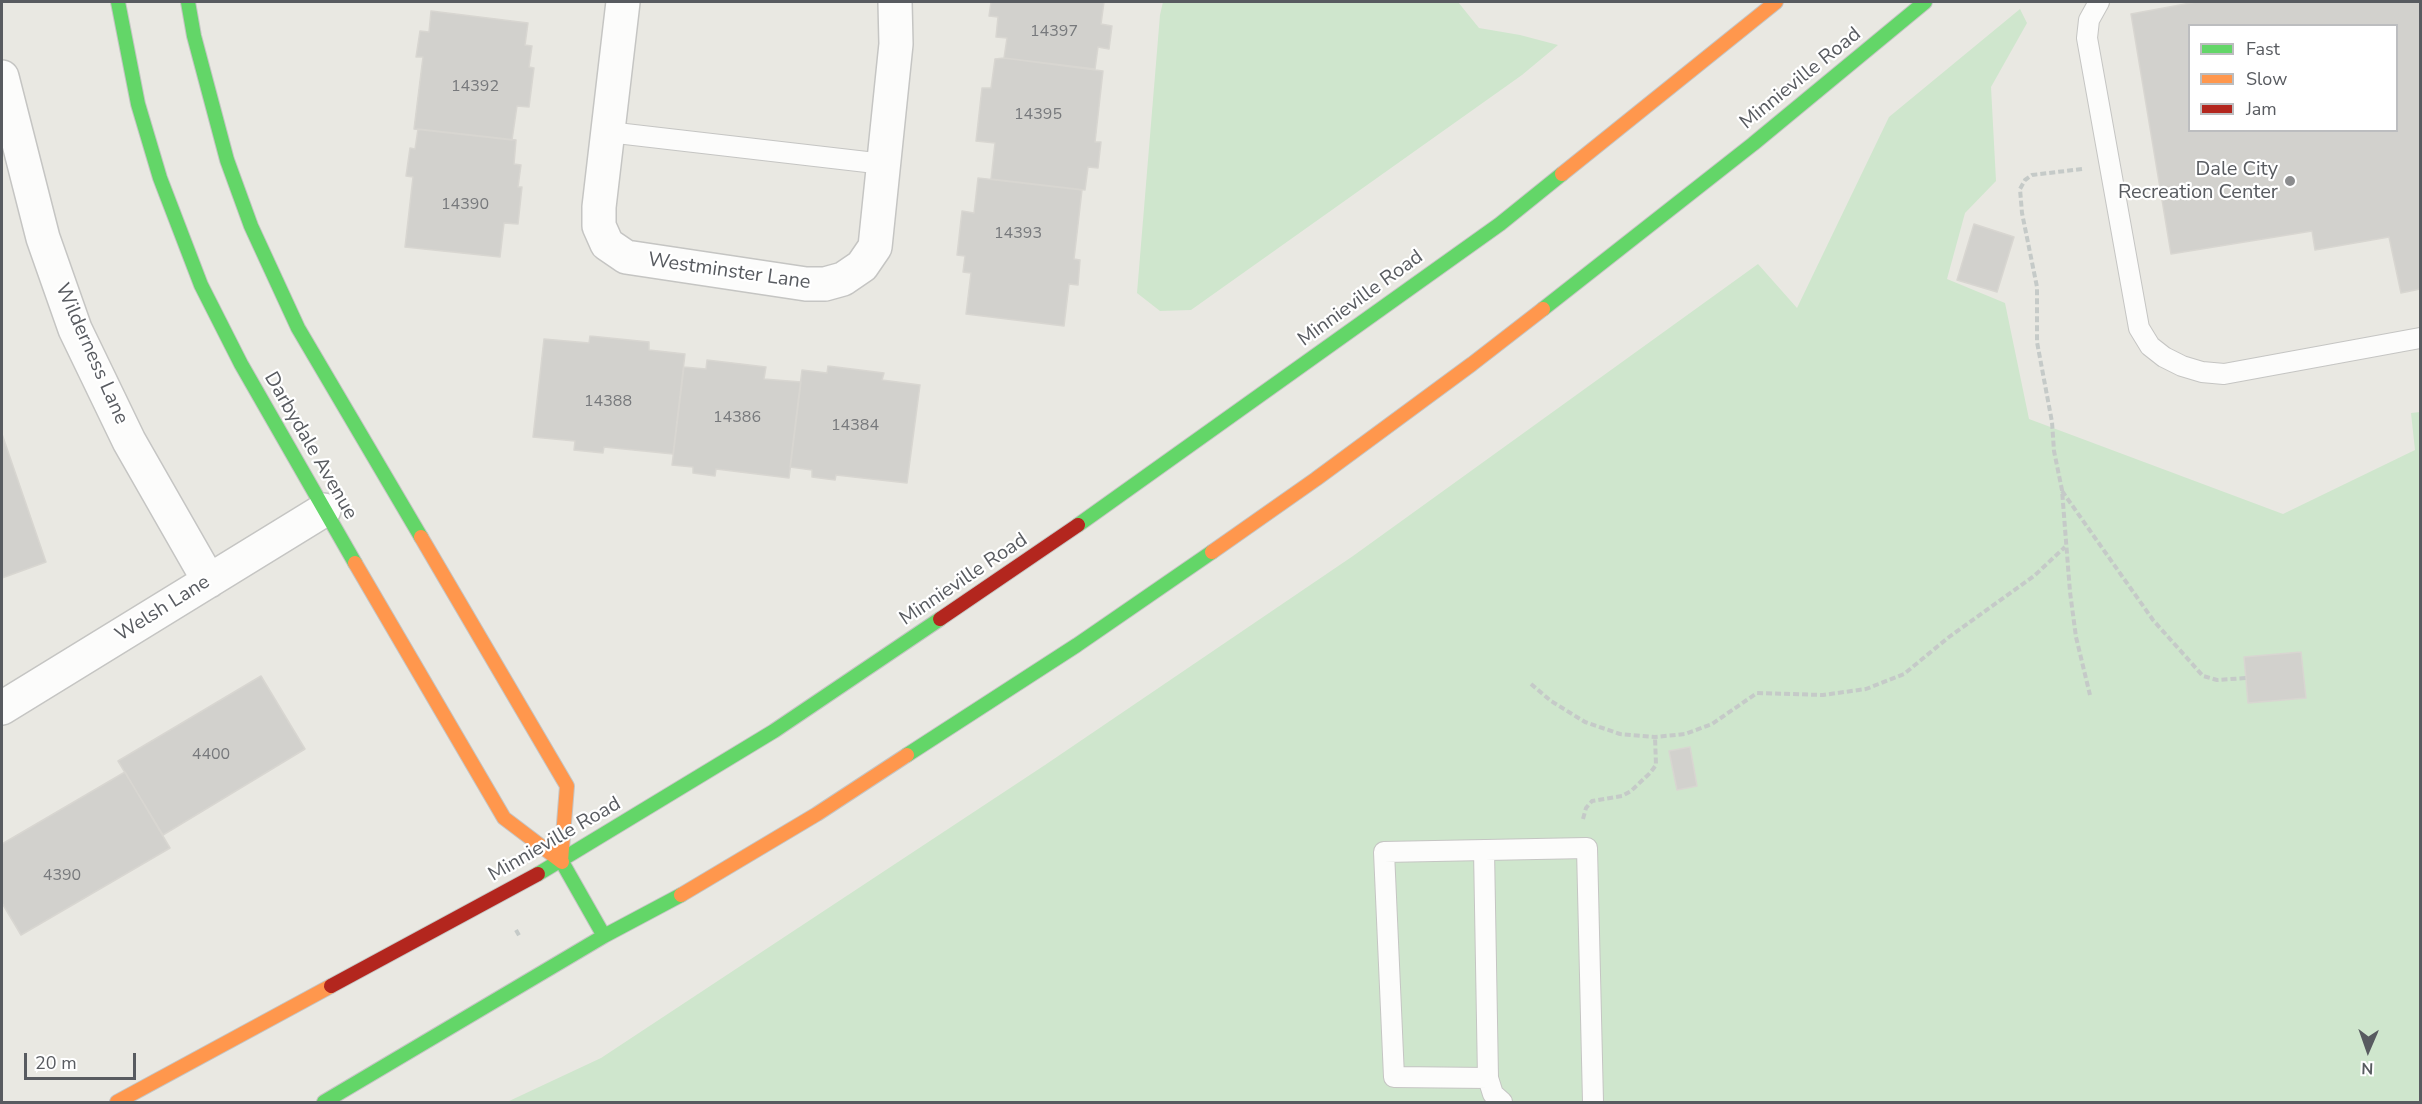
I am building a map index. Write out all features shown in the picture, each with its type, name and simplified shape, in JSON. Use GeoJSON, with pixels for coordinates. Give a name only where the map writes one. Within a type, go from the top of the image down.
{"type":"FeatureCollection","features":[{"type":"Feature","properties":{"kind":"main road","name":"Darbydale Avenue"},"geometry":{"type":"LineString","coordinates":[[118,2],[138,104],[160,178],[201,285],[241,364],[504,818],[561,861],[604,936]]}},
{"type":"Feature","properties":{"kind":"main road"},"geometry":{"type":"LineString","coordinates":[[188,2],[227,159],[251,226],[298,328],[567,786],[561,861]]}},
{"type":"Feature","properties":{"kind":"main road","name":"Minnieville Road"},"geometry":{"type":"LineString","coordinates":[[117,1102],[561,861],[774,731],[1046,548],[1500,224],[1776,2]]}},
{"type":"Feature","properties":{"kind":"main road","name":"Minnieville Road"},"geometry":{"type":"LineString","coordinates":[[324,1102],[604,936],[680,896],[837,801],[1077,645],[1316,479],[1472,364],[1725,166],[1925,2]]}},
{"type":"Feature","properties":{"kind":"street","name":"Westminster Lane"},"geometry":{"type":"LineString","coordinates":[[623,2],[599,216],[599,226],[607,244],[626,257],[806,284],[825,284],[843,279],[862,266],[875,247],[896,44],[895,2]]}},
{"type":"Feature","properties":{"kind":"street","name":"Wilderness Lane"},"geometry":{"type":"LineString","coordinates":[[2,77],[43,238],[75,329],[129,441],[208,581]]}},
{"type":"Feature","properties":{"kind":"street","name":"Welsh Lane"},"geometry":{"type":"LineString","coordinates":[[2,708],[324,510]]}},
{"type":"Feature","properties":{"kind":"lane"},"geometry":{"type":"LineString","coordinates":[[2099,2],[2089,20],[2086,38],[2139,328],[2150,346],[2164,357],[2202,372],[2224,374],[2421,338]]}},
{"type":"Feature","properties":{"kind":"lane"},"geometry":{"type":"LineString","coordinates":[[608,132],[884,164]]}},
{"type":"Feature","properties":{"kind":"lane"},"geometry":{"type":"LineString","coordinates":[[1488,1078],[1394,1077],[1384,852],[1587,848],[1593,1102]]}},
{"type":"Feature","properties":{"kind":"lane"},"geometry":{"type":"LineString","coordinates":[[1484,850],[1488,1078],[1493,1094],[1502,1102]]}},
{"type":"Feature","properties":{"kind":"path"},"geometry":{"type":"LineString","coordinates":[[2090,695],[2076,637],[2065,546],[2062,490],[2037,342],[2037,287],[2022,213],[2020,189],[2025,180],[2032,175],[2110,166]]}},
{"type":"Feature","properties":{"kind":"path"},"geometry":{"type":"LineString","coordinates":[[2062,490],[2153,620],[2203,676],[2217,680],[2246,678]]}},
{"type":"Feature","properties":{"kind":"path"},"geometry":{"type":"LineString","coordinates":[[1531,684],[1551,701],[1585,722],[1620,734],[1655,737],[1685,734],[1712,724],[1756,693],[1823,695],[1866,689],[1894,680],[2034,576],[2065,546]]}},
{"type":"Feature","properties":{"kind":"path"},"geometry":{"type":"LineString","coordinates":[[1584,848],[1583,816],[1586,808],[1592,801],[1622,796],[1650,772],[1656,765],[1655,737]]}},
{"type":"Feature","properties":{"kind":"path"},"geometry":{"type":"LineString","coordinates":[[516,930],[520,937]]}},
{"type":"Feature","properties":{"kind":"green space"},"geometry":{"type":"Polygon","coordinates":[[[1163,2],[1458,2],[1479,28],[1558,45],[1522,75],[1191,310],[1160,311],[1137,293],[1160,15],[1163,2]]]}},
{"type":"Feature","properties":{"kind":"green space"},"geometry":{"type":"Polygon","coordinates":[[[2020,9],[2027,23],[1991,87],[1996,181],[1965,213],[1947,279],[2005,303],[2029,419],[2283,514],[2415,450],[2411,413],[2420,412],[2420,1102],[507,1102],[601,1058],[1045,765],[1353,556],[1758,264],[1797,308],[1889,117],[2020,9]]]}},
{"type":"Feature","properties":{"kind":"building"},"geometry":{"type":"Polygon","coordinates":[[[991,2],[1104,2],[1101,24],[1112,26],[1109,49],[1098,47],[1095,69],[1004,58],[1007,38],[996,37],[998,17],[989,16],[991,2]]]}},
{"type":"Feature","properties":{"kind":"building","name":"Dale City Recreation Center"},"geometry":{"type":"Polygon","coordinates":[[[2196,2],[2420,2],[2420,289],[2401,293],[2389,237],[2315,250],[2312,231],[2171,254],[2131,14],[2196,2]]]}},
{"type":"Feature","properties":{"kind":"building"},"geometry":{"type":"Polygon","coordinates":[[[431,11],[528,23],[525,45],[532,46],[529,67],[534,68],[529,107],[517,106],[512,140],[414,129],[423,57],[416,57],[420,31],[429,32],[431,11]]]}},
{"type":"Feature","properties":{"kind":"building"},"geometry":{"type":"Polygon","coordinates":[[[1004,58],[1103,71],[1095,142],[1101,142],[1098,168],[1088,167],[1085,190],[991,179],[995,143],[976,141],[982,88],[991,88],[995,59],[1004,58]]]}},
{"type":"Feature","properties":{"kind":"building"},"geometry":{"type":"Polygon","coordinates":[[[418,129],[516,140],[514,164],[521,165],[518,187],[522,187],[518,224],[504,223],[500,257],[405,247],[413,177],[406,176],[410,148],[415,149],[418,129]]]}},
{"type":"Feature","properties":{"kind":"building"},"geometry":{"type":"Polygon","coordinates":[[[978,178],[1082,190],[1074,259],[1080,260],[1078,285],[1069,284],[1064,326],[966,314],[971,273],[963,272],[965,256],[957,255],[962,211],[974,213],[978,178]]]}},
{"type":"Feature","properties":{"kind":"building"},"geometry":{"type":"Polygon","coordinates":[[[1974,224],[2014,237],[1997,292],[1957,280],[1974,224]]]}},
{"type":"Feature","properties":{"kind":"building"},"geometry":{"type":"Polygon","coordinates":[[[590,336],[649,342],[649,350],[685,354],[673,454],[604,447],[603,453],[574,450],[575,441],[533,437],[544,339],[589,343],[590,336]]]}},
{"type":"Feature","properties":{"kind":"building"},"geometry":{"type":"Polygon","coordinates":[[[707,360],[766,367],[764,379],[801,382],[789,478],[716,469],[715,476],[693,473],[693,467],[672,465],[684,367],[706,369],[707,360]]]}},
{"type":"Feature","properties":{"kind":"building"},"geometry":{"type":"Polygon","coordinates":[[[828,366],[884,373],[882,380],[920,385],[907,483],[836,475],[835,480],[812,477],[812,470],[790,467],[802,370],[827,373],[828,366]]]}},
{"type":"Feature","properties":{"kind":"building"},"geometry":{"type":"Polygon","coordinates":[[[2,434],[46,562],[2,578],[2,434]]]}},
{"type":"Feature","properties":{"kind":"building"},"geometry":{"type":"Polygon","coordinates":[[[2301,652],[2306,698],[2248,703],[2244,657],[2301,652]]]}},
{"type":"Feature","properties":{"kind":"building"},"geometry":{"type":"Polygon","coordinates":[[[261,676],[305,749],[163,835],[118,761],[261,676]]]}},
{"type":"Feature","properties":{"kind":"building"},"geometry":{"type":"Polygon","coordinates":[[[1690,747],[1697,786],[1677,790],[1669,751],[1690,747]]]}},
{"type":"Feature","properties":{"kind":"building"},"geometry":{"type":"Polygon","coordinates":[[[125,772],[170,848],[21,935],[2,903],[2,844],[125,772]]]}},
{"type":"Feature","properties":{"kind":"traffic: fast"},"geometry":{"type":"LineString","coordinates":[[118,2],[138,104],[160,178],[201,285],[241,364],[355,563]]}},
{"type":"Feature","properties":{"kind":"traffic: fast"},"geometry":{"type":"LineString","coordinates":[[188,2],[194,36],[227,160],[251,226],[298,328],[421,537]]}},
{"type":"Feature","properties":{"kind":"traffic: fast"},"geometry":{"type":"LineString","coordinates":[[1543,309],[1753,144],[1925,2]]}},
{"type":"Feature","properties":{"kind":"traffic: fast"},"geometry":{"type":"LineString","coordinates":[[1078,525],[1500,224],[1562,174]]}},
{"type":"Feature","properties":{"kind":"traffic: fast"},"geometry":{"type":"LineString","coordinates":[[907,755],[1077,645],[1212,552]]}},
{"type":"Feature","properties":{"kind":"traffic: fast"},"geometry":{"type":"LineString","coordinates":[[538,874],[774,731],[940,619]]}},
{"type":"Feature","properties":{"kind":"traffic: fast"},"geometry":{"type":"LineString","coordinates":[[562,862],[604,936]]}},
{"type":"Feature","properties":{"kind":"traffic: fast"},"geometry":{"type":"LineString","coordinates":[[324,1102],[604,936],[681,895]]}},
{"type":"Feature","properties":{"kind":"traffic: slow"},"geometry":{"type":"LineString","coordinates":[[1562,174],[1776,2]]}},
{"type":"Feature","properties":{"kind":"traffic: slow"},"geometry":{"type":"LineString","coordinates":[[1212,552],[1316,479],[1543,309]]}},
{"type":"Feature","properties":{"kind":"traffic: slow"},"geometry":{"type":"LineString","coordinates":[[421,537],[567,786],[561,861]]}},
{"type":"Feature","properties":{"kind":"traffic: slow"},"geometry":{"type":"LineString","coordinates":[[355,563],[504,818],[562,862]]}},
{"type":"Feature","properties":{"kind":"traffic: slow"},"geometry":{"type":"LineString","coordinates":[[681,895],[817,814],[907,755]]}},
{"type":"Feature","properties":{"kind":"traffic: slow"},"geometry":{"type":"LineString","coordinates":[[117,1102],[331,986]]}},
{"type":"Feature","properties":{"kind":"traffic: jam"},"geometry":{"type":"LineString","coordinates":[[940,619],[1078,525]]}},
{"type":"Feature","properties":{"kind":"traffic: jam"},"geometry":{"type":"LineString","coordinates":[[331,986],[538,874]]}},
{"type":"Feature","properties":{"kind":"place","name":"Dale City Recreation Center"},"geometry":{"type":"Point","coordinates":[2290,181]}}]}
